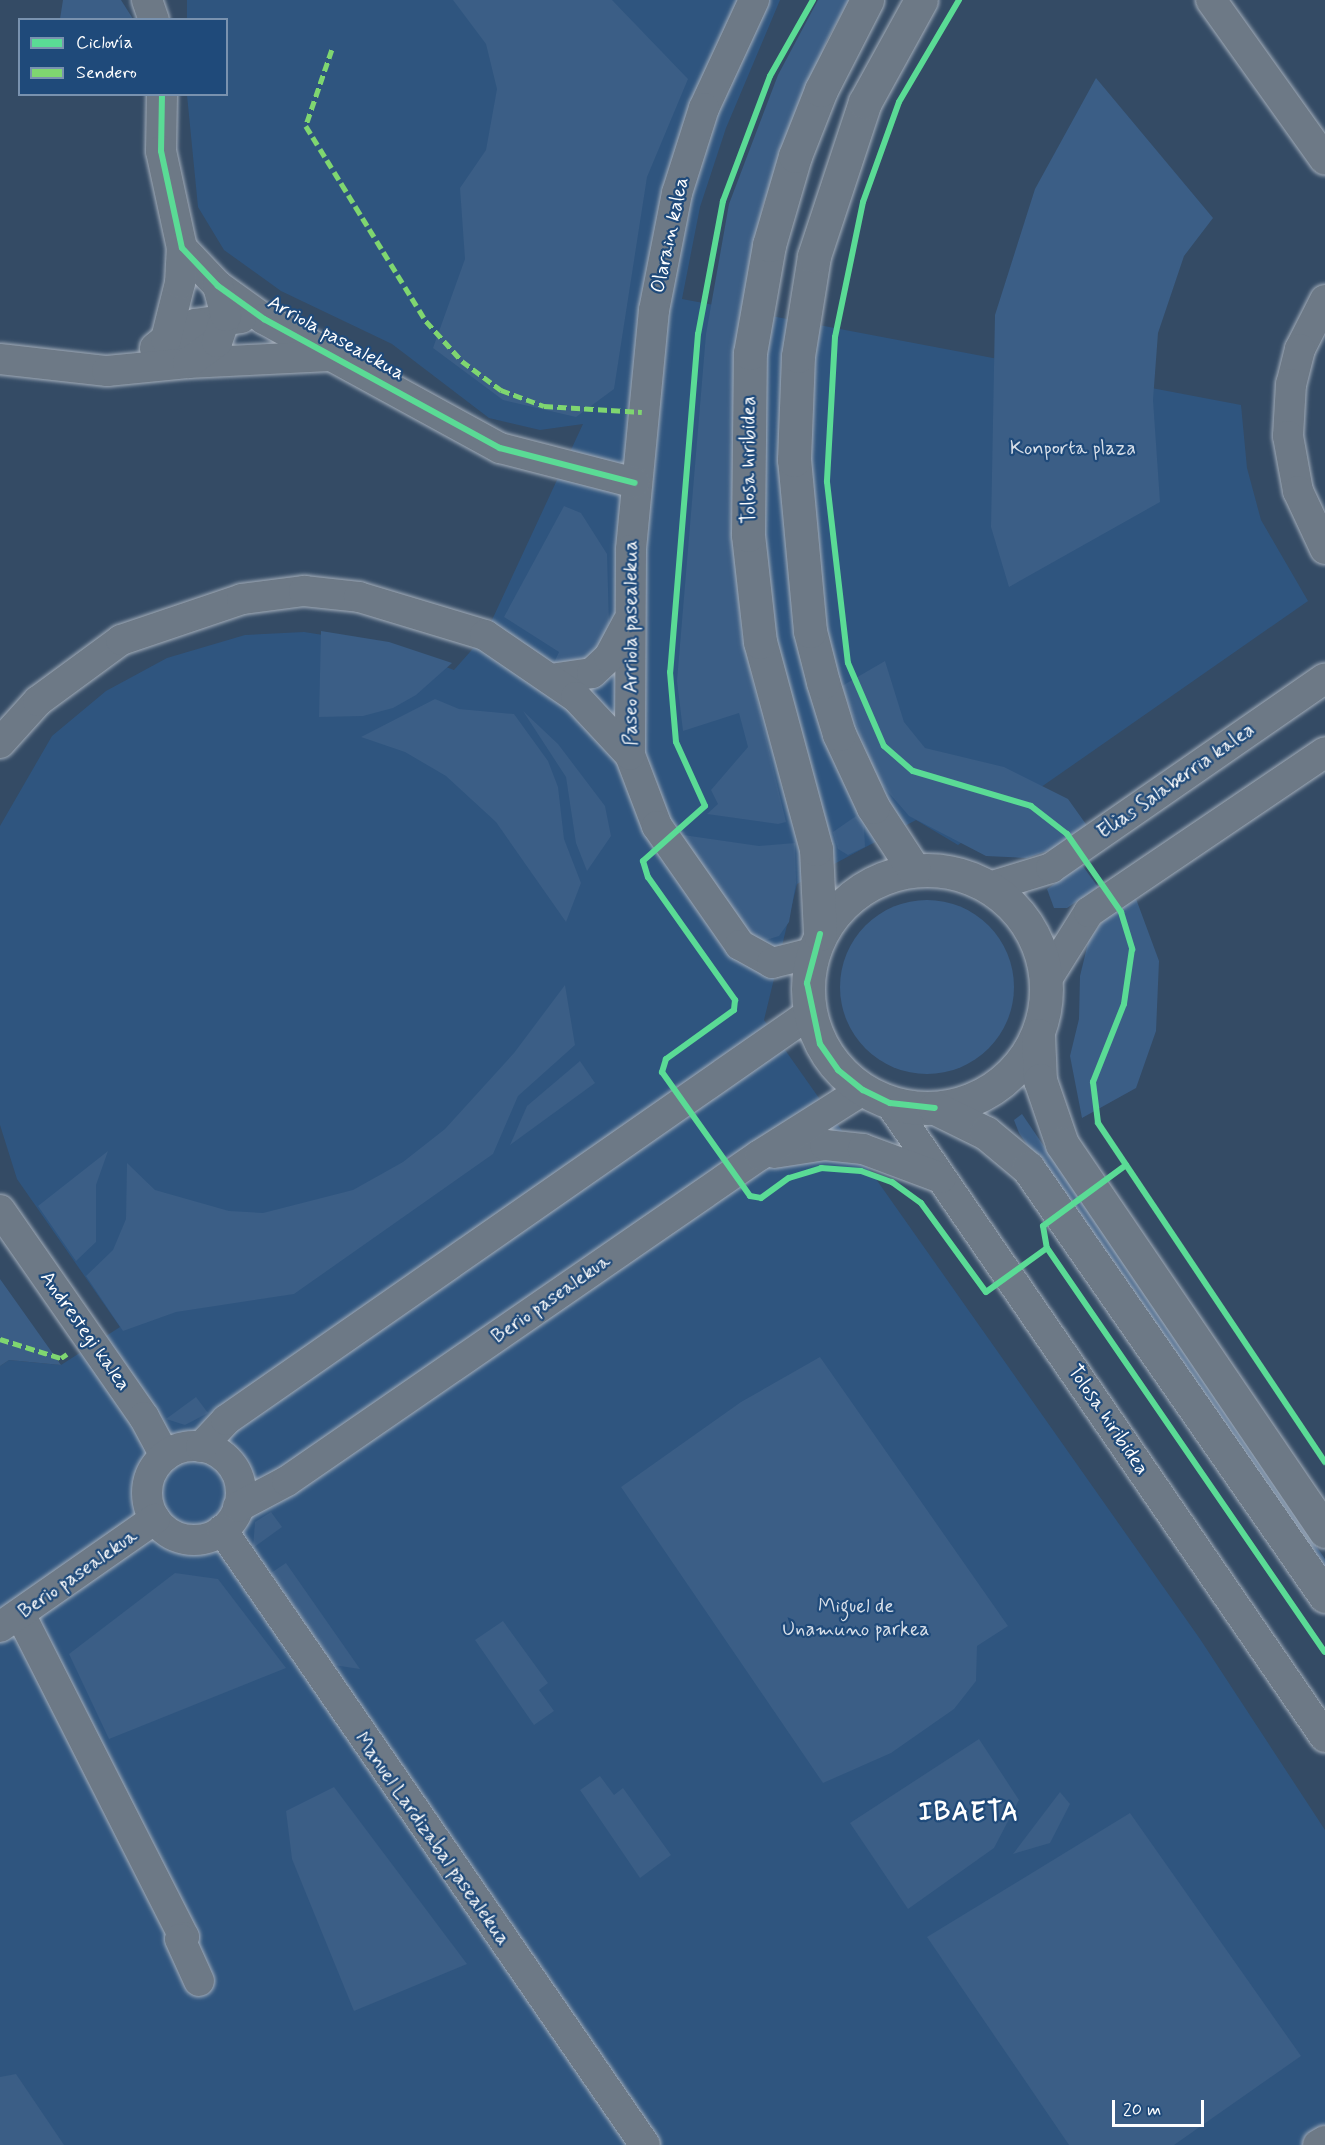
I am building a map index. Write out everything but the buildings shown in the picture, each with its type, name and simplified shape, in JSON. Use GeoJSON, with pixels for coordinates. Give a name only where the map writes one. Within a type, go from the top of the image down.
{"type":"FeatureCollection","features":[{"type":"Feature","properties":{"kind":"main road","name":"Tolosa hiribidea"},"geometry":{"type":"LineString","coordinates":[[809,1014],[816,944],[816,849],[760,642],[748,536],[750,353],[769,245],[795,156],[821,90],[867,0]]}},
{"type":"Feature","properties":{"kind":"main road"},"geometry":{"type":"LineString","coordinates":[[914,870],[873,807],[839,734],[823,682],[810,631],[794,460],[798,356],[814,256],[865,102],[921,0]]}},
{"type":"Feature","properties":{"kind":"main road"},"geometry":{"type":"LineString","coordinates":[[816,944],[855,893],[914,870],[949,872],[989,887],[1008,900],[1035,936],[1047,979],[1038,1035],[1040,1080],[1062,1144],[1325,1531]]}},
{"type":"Feature","properties":{"kind":"main road"},"geometry":{"type":"LineString","coordinates":[[809,1014],[838,1070],[877,1097],[935,1108],[986,1133],[1028,1168],[1325,1596]]}},
{"type":"Feature","properties":{"kind":"main road"},"geometry":{"type":"LineString","coordinates":[[935,1108],[961,1104],[1007,1078],[1038,1035]]}},
{"type":"Feature","properties":{"kind":"street","name":"Olarain kalea"},"geometry":{"type":"LineString","coordinates":[[635,483],[654,310],[677,193],[704,108],[754,0]]}},
{"type":"Feature","properties":{"kind":"street"},"geometry":{"type":"LineString","coordinates":[[1211,0],[1325,160]]}},
{"type":"Feature","properties":{"kind":"street"},"geometry":{"type":"LineString","coordinates":[[162,96],[161,151],[182,248],[180,283],[166,339]]}},
{"type":"Feature","properties":{"kind":"street","name":"Arriola pasealekua"},"geometry":{"type":"LineString","coordinates":[[182,248],[218,286],[264,319],[500,448],[635,483]]}},
{"type":"Feature","properties":{"kind":"street"},"geometry":{"type":"LineString","coordinates":[[189,363],[217,342],[226,316],[218,286]]}},
{"type":"Feature","properties":{"kind":"street"},"geometry":{"type":"LineString","coordinates":[[1325,300],[1300,349],[1291,384],[1288,436],[1298,490],[1325,549]]}},
{"type":"Feature","properties":{"kind":"street"},"geometry":{"type":"LineString","coordinates":[[107,371],[146,355],[166,339],[226,316],[264,319]]}},
{"type":"Feature","properties":{"kind":"street"},"geometry":{"type":"LineString","coordinates":[[166,339],[189,363]]}},
{"type":"Feature","properties":{"kind":"street"},"geometry":{"type":"LineString","coordinates":[[0,359],[107,371],[189,363],[331,356]]}},
{"type":"Feature","properties":{"kind":"street","name":"Paseo Arriola pasealekua"},"geometry":{"type":"LineString","coordinates":[[635,483],[627,623],[630,754],[663,835],[740,945],[772,963],[816,944]]}},
{"type":"Feature","properties":{"kind":"street"},"geometry":{"type":"LineString","coordinates":[[4,728],[80,666],[121,640],[162,622],[257,596],[304,591],[411,610],[484,635],[576,696],[630,754]]}},
{"type":"Feature","properties":{"kind":"street"},"geometry":{"type":"LineString","coordinates":[[550,679],[592,673],[609,657],[627,623]]}},
{"type":"Feature","properties":{"kind":"street","name":"Elias Salaberria kalea"},"geometry":{"type":"LineString","coordinates":[[989,887],[1051,868],[1325,678]]}},
{"type":"Feature","properties":{"kind":"street"},"geometry":{"type":"LineString","coordinates":[[1047,979],[1057,954],[1089,912],[1325,752]]}},
{"type":"Feature","properties":{"kind":"street"},"geometry":{"type":"LineString","coordinates":[[201,1447],[234,1469],[230,1519],[202,1539],[180,1538],[155,1519],[148,1506],[149,1478],[165,1456],[201,1447],[226,1420],[809,1014]]}},
{"type":"Feature","properties":{"kind":"street","name":"Berio pasealekua"},"geometry":{"type":"LineString","coordinates":[[230,1519],[760,1155],[877,1097]]}},
{"type":"Feature","properties":{"kind":"street","name":"Tolosa hiribidea"},"geometry":{"type":"LineString","coordinates":[[877,1097],[941,1178],[1325,1737]]}},
{"type":"Feature","properties":{"kind":"street"},"geometry":{"type":"LineString","coordinates":[[760,1155],[825,1145],[863,1149],[941,1178]]}},
{"type":"Feature","properties":{"kind":"street","name":"Andrestegi kalea"},"geometry":{"type":"LineString","coordinates":[[0,1210],[144,1417],[165,1456]]}},
{"type":"Feature","properties":{"kind":"street","name":"Berio pasealekua"},"geometry":{"type":"LineString","coordinates":[[10,1621],[155,1519]]}},
{"type":"Feature","properties":{"kind":"street","name":"Manuel Lardizabal pasealekua"},"geometry":{"type":"LineString","coordinates":[[230,1519],[645,2145]]}},
{"type":"Feature","properties":{"kind":"street"},"geometry":{"type":"LineString","coordinates":[[10,1621],[184,1937],[180,1939],[199,1981]]}},
{"type":"Feature","properties":{"kind":"street"},"geometry":{"type":"LineString","coordinates":[[1318,2145],[1325,2140]]}},
{"type":"Feature","properties":{"kind":"shaded area"},"geometry":{"type":"Polygon","coordinates":[[[187,0],[780,0],[726,128],[700,207],[682,299],[1241,405],[1247,468],[1261,520],[1308,601],[958,845],[916,820],[797,884],[764,1020],[1200,1639],[1325,1830],[1325,2145],[0,2145],[0,1366],[9,1360],[61,1365],[120,1327],[17,1179],[0,1125],[0,826],[52,736],[106,691],[167,658],[245,635],[304,632],[387,645],[454,670],[485,635],[583,424],[540,430],[489,418],[392,344],[281,291],[224,250],[198,207],[187,96],[228,96],[228,18],[187,18],[187,0]]]}},
{"type":"Feature","properties":{"kind":"green space"},"geometry":{"type":"Polygon","coordinates":[[[63,0],[121,0],[132,18],[60,18],[63,0]]]}},
{"type":"Feature","properties":{"kind":"green space"},"geometry":{"type":"Polygon","coordinates":[[[453,0],[612,0],[688,79],[647,177],[614,389],[576,417],[503,400],[433,348],[465,259],[460,188],[486,150],[497,89],[486,44],[453,0]]]}},
{"type":"Feature","properties":{"kind":"green space"},"geometry":{"type":"Polygon","coordinates":[[[818,0],[849,0],[827,40],[763,205],[744,303],[732,507],[741,632],[786,822],[778,824],[707,814],[718,804],[711,790],[748,747],[739,713],[683,731],[677,681],[706,334],[729,204],[778,75],[818,0]]]}},
{"type":"Feature","properties":{"kind":"green space","name":"Konporta plaza"},"geometry":{"type":"Polygon","coordinates":[[[1096,78],[1213,218],[1184,256],[1158,333],[1153,400],[1160,502],[1009,587],[991,527],[995,315],[1035,189],[1096,78]]]}},
{"type":"Feature","properties":{"kind":"green space"},"geometry":{"type":"Polygon","coordinates":[[[564,506],[581,513],[607,554],[609,623],[596,657],[553,665],[559,652],[504,617],[564,506]]]}},
{"type":"Feature","properties":{"kind":"green space"},"geometry":{"type":"Polygon","coordinates":[[[321,631],[389,642],[452,663],[416,695],[393,708],[363,716],[319,717],[321,631]]]}},
{"type":"Feature","properties":{"kind":"green space"},"geometry":{"type":"Polygon","coordinates":[[[885,661],[904,722],[925,748],[1004,767],[1068,799],[1088,827],[1056,848],[1027,858],[986,856],[909,816],[877,779],[842,686],[885,661]]]}},
{"type":"Feature","properties":{"kind":"green space"},"geometry":{"type":"Polygon","coordinates":[[[435,699],[459,709],[514,714],[548,761],[558,787],[564,839],[581,883],[566,922],[496,822],[446,776],[405,752],[361,737],[435,699]]]}},
{"type":"Feature","properties":{"kind":"green space"},"geometry":{"type":"Polygon","coordinates":[[[523,711],[558,744],[605,806],[611,836],[587,871],[576,843],[566,777],[523,711]]]}},
{"type":"Feature","properties":{"kind":"green space"},"geometry":{"type":"Polygon","coordinates":[[[856,816],[864,827],[865,847],[848,855],[838,849],[833,832],[856,816]]]}},
{"type":"Feature","properties":{"kind":"green space"},"geometry":{"type":"Polygon","coordinates":[[[683,835],[759,846],[795,843],[796,883],[789,922],[779,936],[763,941],[748,937],[679,842],[683,835]]]}},
{"type":"Feature","properties":{"kind":"green space"},"geometry":{"type":"Polygon","coordinates":[[[1082,865],[1098,887],[1067,908],[1054,908],[1047,889],[1082,865]]]}},
{"type":"Feature","properties":{"kind":"green space"},"geometry":{"type":"Polygon","coordinates":[[[1135,896],[1159,961],[1156,1031],[1136,1088],[1082,1118],[1070,1056],[1079,1019],[1080,976],[1089,939],[1109,913],[1135,896]]]}},
{"type":"Feature","properties":{"kind":"green space"},"geometry":{"type":"Polygon","coordinates":[[[927,900],[960,907],[989,925],[1007,954],[1014,987],[1007,1020],[989,1049],[960,1067],[927,1074],[894,1067],[865,1049],[847,1020],[840,987],[847,954],[865,925],[894,907],[927,900]]]}},
{"type":"Feature","properties":{"kind":"green space"},"geometry":{"type":"Polygon","coordinates":[[[565,985],[575,1045],[518,1096],[493,1154],[294,1294],[176,1312],[123,1331],[86,1276],[113,1250],[126,1219],[127,1163],[155,1190],[229,1211],[263,1213],[353,1190],[403,1162],[445,1129],[514,1053],[565,985]]]}},
{"type":"Feature","properties":{"kind":"green space"},"geometry":{"type":"Polygon","coordinates":[[[580,1061],[595,1083],[510,1145],[527,1106],[580,1061]]]}},
{"type":"Feature","properties":{"kind":"green space"},"geometry":{"type":"Polygon","coordinates":[[[1022,1114],[1325,1559],[1325,1575],[1019,1133],[1014,1120],[1022,1114]]]}},
{"type":"Feature","properties":{"kind":"green space"},"geometry":{"type":"Polygon","coordinates":[[[108,1151],[96,1185],[96,1242],[76,1261],[38,1206],[108,1151]]]}},
{"type":"Feature","properties":{"kind":"green space"},"geometry":{"type":"Polygon","coordinates":[[[0,1279],[61,1365],[9,1360],[0,1366],[0,1279]]]}},
{"type":"Feature","properties":{"kind":"green space","name":"Miguel de Unamuno parkea"},"geometry":{"type":"Polygon","coordinates":[[[820,1357],[1008,1626],[977,1646],[976,1681],[954,1709],[891,1753],[823,1783],[621,1487],[741,1402],[820,1357]]]}},
{"type":"Feature","properties":{"kind":"green space"},"geometry":{"type":"Polygon","coordinates":[[[196,1397],[208,1413],[185,1425],[166,1419],[196,1397]]]}},
{"type":"Feature","properties":{"kind":"green space"},"geometry":{"type":"Polygon","coordinates":[[[271,1512],[282,1527],[253,1548],[255,1522],[271,1512]]]}},
{"type":"Feature","properties":{"kind":"green space"},"geometry":{"type":"Polygon","coordinates":[[[286,1563],[360,1669],[333,1665],[271,1573],[286,1563]]]}},
{"type":"Feature","properties":{"kind":"green space"},"geometry":{"type":"Polygon","coordinates":[[[175,1573],[218,1579],[286,1668],[109,1739],[69,1654],[175,1573]]]}},
{"type":"Feature","properties":{"kind":"green space"},"geometry":{"type":"Polygon","coordinates":[[[503,1621],[548,1683],[539,1690],[554,1711],[534,1725],[475,1640],[503,1621]]]}},
{"type":"Feature","properties":{"kind":"green space"},"geometry":{"type":"Polygon","coordinates":[[[979,1739],[1019,1800],[994,1848],[908,1909],[850,1823],[979,1739]]]}},
{"type":"Feature","properties":{"kind":"green space"},"geometry":{"type":"Polygon","coordinates":[[[600,1776],[614,1795],[623,1788],[671,1855],[640,1878],[580,1790],[600,1776]]]}},
{"type":"Feature","properties":{"kind":"green space"},"geometry":{"type":"Polygon","coordinates":[[[334,1787],[467,1964],[354,2011],[292,1859],[286,1811],[334,1787]]]}},
{"type":"Feature","properties":{"kind":"green space"},"geometry":{"type":"Polygon","coordinates":[[[1060,1792],[1070,1804],[1050,1843],[1013,1854],[1060,1792]]]}},
{"type":"Feature","properties":{"kind":"green space"},"geometry":{"type":"Polygon","coordinates":[[[1130,1813],[1301,2056],[1174,2145],[1069,2145],[927,1937],[1130,1813]]]}},
{"type":"Feature","properties":{"kind":"green space"},"geometry":{"type":"Polygon","coordinates":[[[16,2074],[64,2145],[0,2145],[0,2077],[16,2074]]]}},
{"type":"Feature","properties":{"kind":"marked path"},"geometry":{"type":"LineString","coordinates":[[332,50],[306,126],[426,321],[462,361],[501,390],[544,406],[642,412]]}},
{"type":"Feature","properties":{"kind":"marked path"},"geometry":{"type":"LineString","coordinates":[[0,1339],[61,1358],[67,1354]]}},
{"type":"Feature","properties":{"kind":"cycle path"},"geometry":{"type":"LineString","coordinates":[[813,0],[770,76],[723,201],[698,334],[670,672],[676,742],[705,806],[643,861],[648,877],[735,1000],[734,1010],[666,1059],[662,1072],[750,1196],[761,1198],[789,1178],[821,1168],[861,1171],[892,1182],[921,1203],[986,1292],[1047,1248]]}},
{"type":"Feature","properties":{"kind":"cycle path"},"geometry":{"type":"LineString","coordinates":[[959,0],[899,102],[863,202],[835,337],[827,482],[848,663],[884,746],[913,771],[1031,806],[1067,834],[1121,912],[1132,949],[1124,1004],[1093,1082],[1098,1123],[1325,1462]]}},
{"type":"Feature","properties":{"kind":"cycle path"},"geometry":{"type":"LineString","coordinates":[[162,96],[161,151],[182,248],[218,286],[264,319],[500,448],[635,483]]}},
{"type":"Feature","properties":{"kind":"cycle path"},"geometry":{"type":"LineString","coordinates":[[820,934],[807,983],[820,1044],[838,1070],[863,1090],[890,1103],[935,1108]]}},
{"type":"Feature","properties":{"kind":"cycle path"},"geometry":{"type":"LineString","coordinates":[[1126,1165],[1043,1226],[1047,1248],[1325,1652]]}},
{"type":"Feature","properties":{"kind":"district","name":"IBAETA"},"geometry":{"type":"Point","coordinates":[969,1814]}}]}
